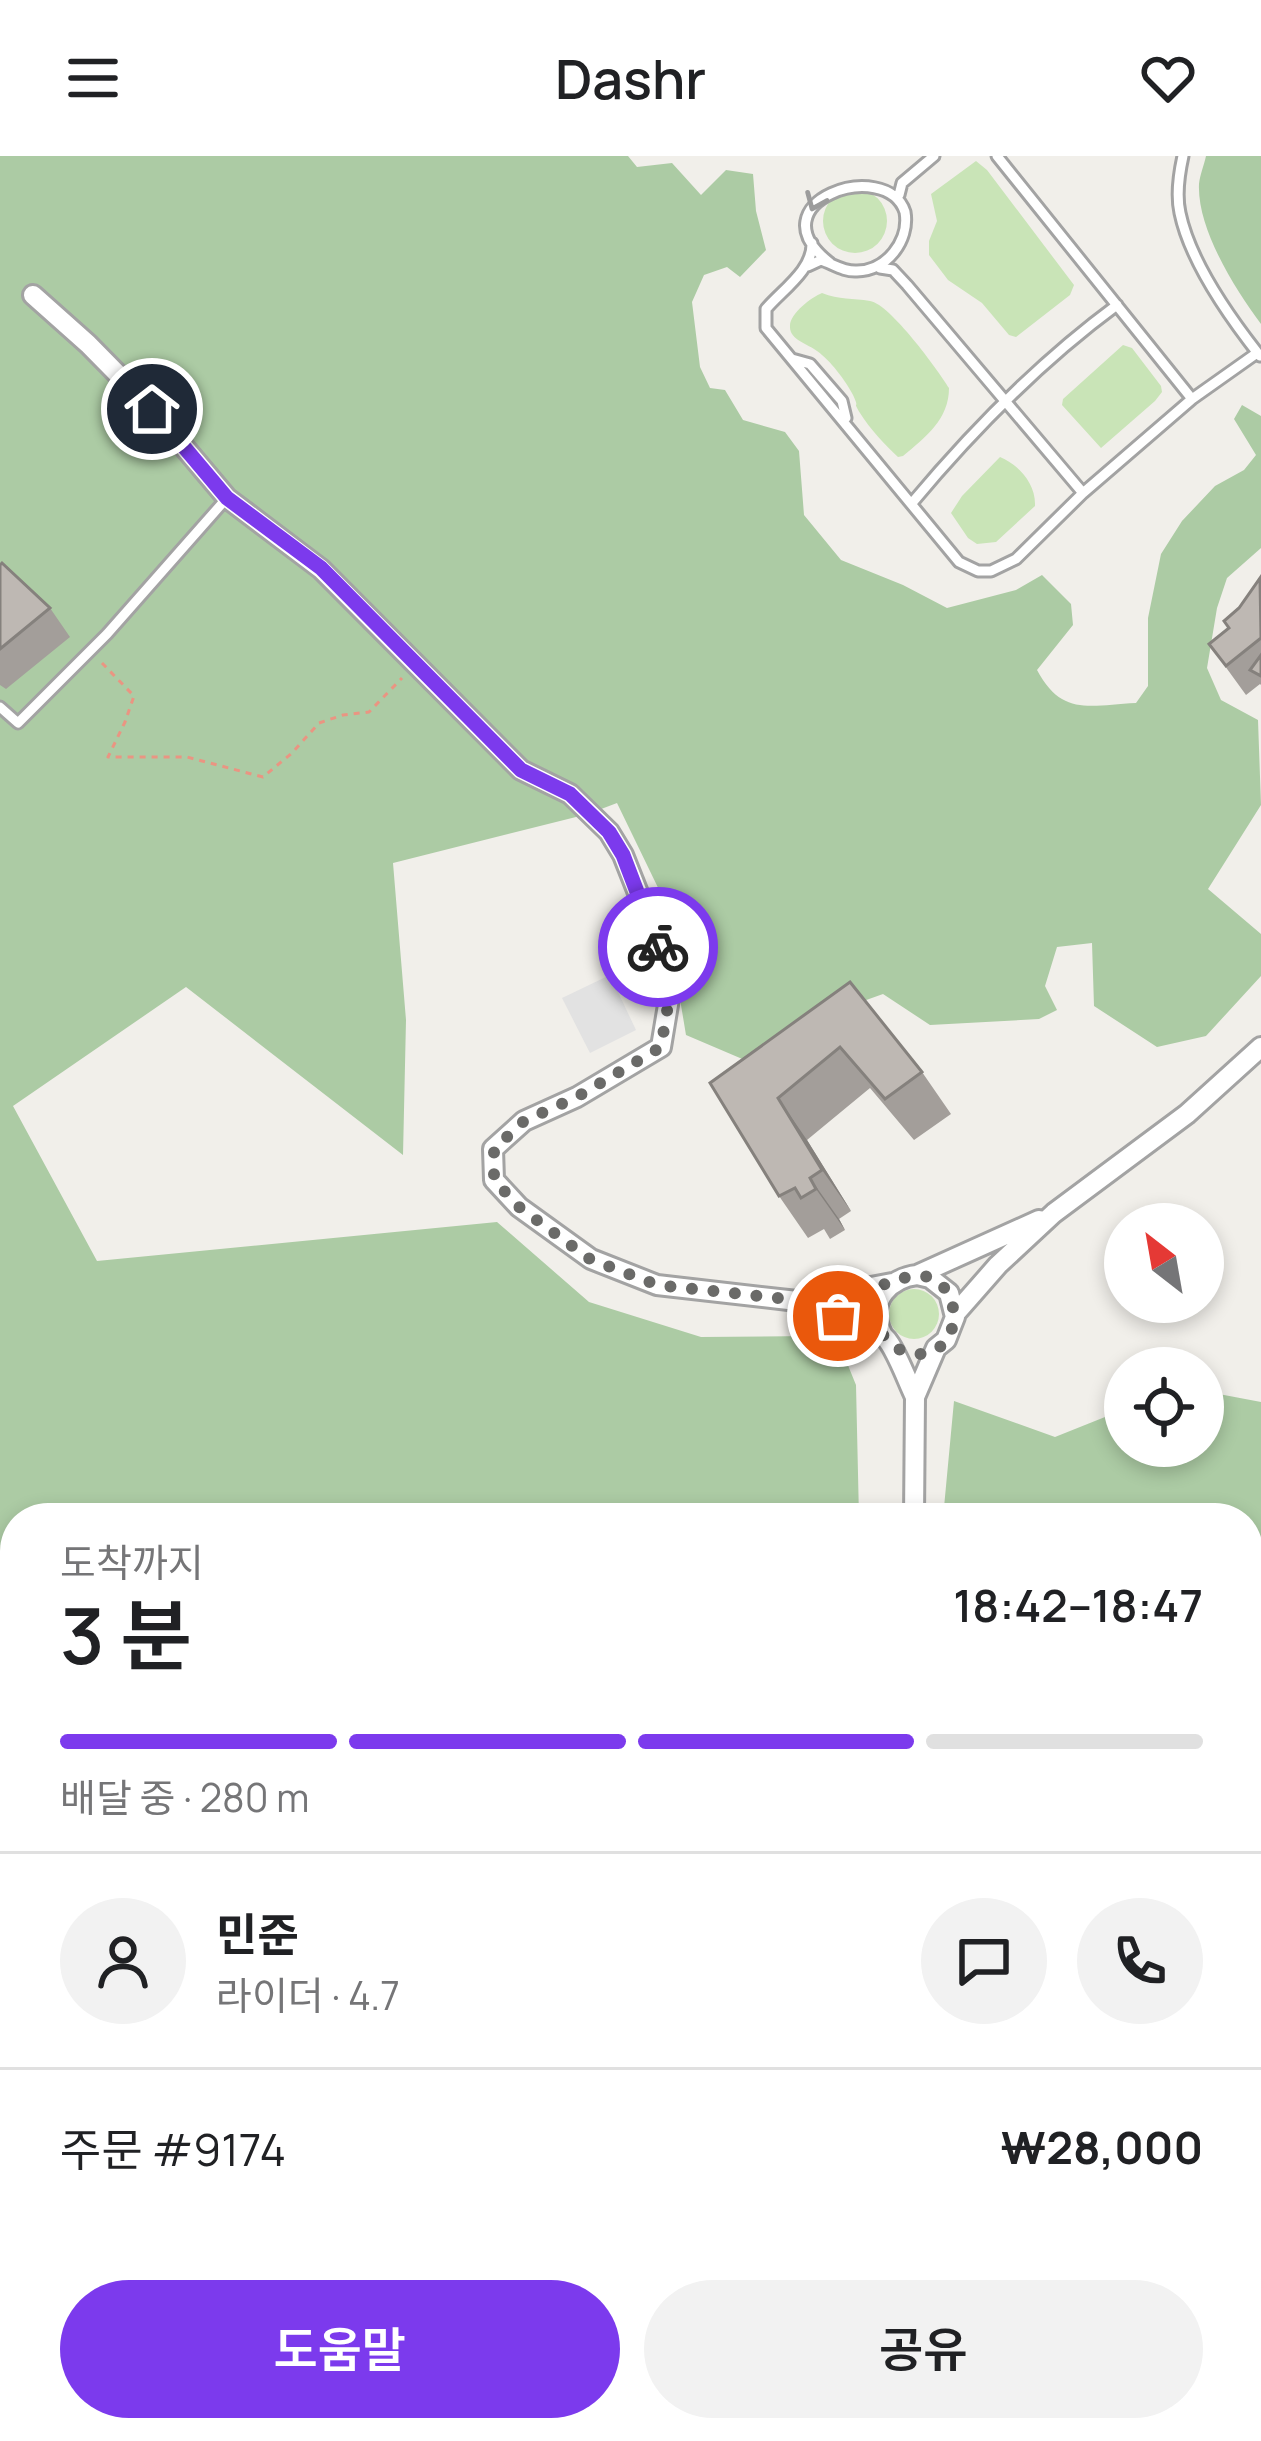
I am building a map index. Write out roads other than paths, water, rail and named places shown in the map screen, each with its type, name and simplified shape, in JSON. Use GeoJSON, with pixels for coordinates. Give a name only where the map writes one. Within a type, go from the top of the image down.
{"type":"FeatureCollection","features":[{"type":"Feature","properties":{"kind":"street"},"geometry":{"type":"LineString","coordinates":[[33,296],[152,409],[227,498],[321,568],[521,770],[570,794],[609,832],[623,855],[657,941],[669,999],[661,1047],[577,1097],[524,1121],[494,1149],[494,1180],[519,1207],[590,1259],[657,1285],[797,1300],[917,1275],[1054,1214]]}},
{"type":"Feature","properties":{"kind":"street"},"geometry":{"type":"LineString","coordinates":[[955,1314],[998,1265],[1054,1214],[1187,1114],[1261,1047]]}},
{"type":"Feature","properties":{"kind":"street"},"geometry":{"type":"LineString","coordinates":[[797,1300],[912,1354],[946,1340],[955,1314],[941,1284],[917,1275]]}},
{"type":"Feature","properties":{"kind":"street"},"geometry":{"type":"LineString","coordinates":[[892,1283],[883,1293],[877,1318],[915,1397]]}},
{"type":"Feature","properties":{"kind":"street"},"geometry":{"type":"LineString","coordinates":[[914,1503],[915,1397],[936,1348]]}},
{"type":"Feature","properties":{"kind":"lane"},"geometry":{"type":"LineString","coordinates":[[899,196],[902,183],[934,156]]}},
{"type":"Feature","properties":{"kind":"lane"},"geometry":{"type":"LineString","coordinates":[[997,156],[1192,399]]}},
{"type":"Feature","properties":{"kind":"lane"},"geometry":{"type":"LineString","coordinates":[[818,188],[807,216],[812,254],[764,313],[770,335],[958,562],[978,572],[992,572],[1016,559],[1083,493],[1192,399],[1259,355],[1185,232],[1178,205],[1183,156]]}},
{"type":"Feature","properties":{"kind":"lane"},"geometry":{"type":"LineString","coordinates":[[900,277],[895,264],[905,221],[899,196],[885,179],[896,182],[914,172]]}},
{"type":"Feature","properties":{"kind":"lane"},"geometry":{"type":"LineString","coordinates":[[812,243],[830,263]]}},
{"type":"Feature","properties":{"kind":"lane"},"geometry":{"type":"LineString","coordinates":[[872,269],[888,260],[897,247]]}},
{"type":"Feature","properties":{"kind":"lane"},"geometry":{"type":"LineString","coordinates":[[803,269],[816,260],[852,272],[887,268],[900,277],[1083,493]]}},
{"type":"Feature","properties":{"kind":"lane"},"geometry":{"type":"LineString","coordinates":[[912,503],[1046,362],[1118,305]]}},
{"type":"Feature","properties":{"kind":"lane"},"geometry":{"type":"LineString","coordinates":[[0,707],[18,723],[90,651],[227,498]]}}]}
